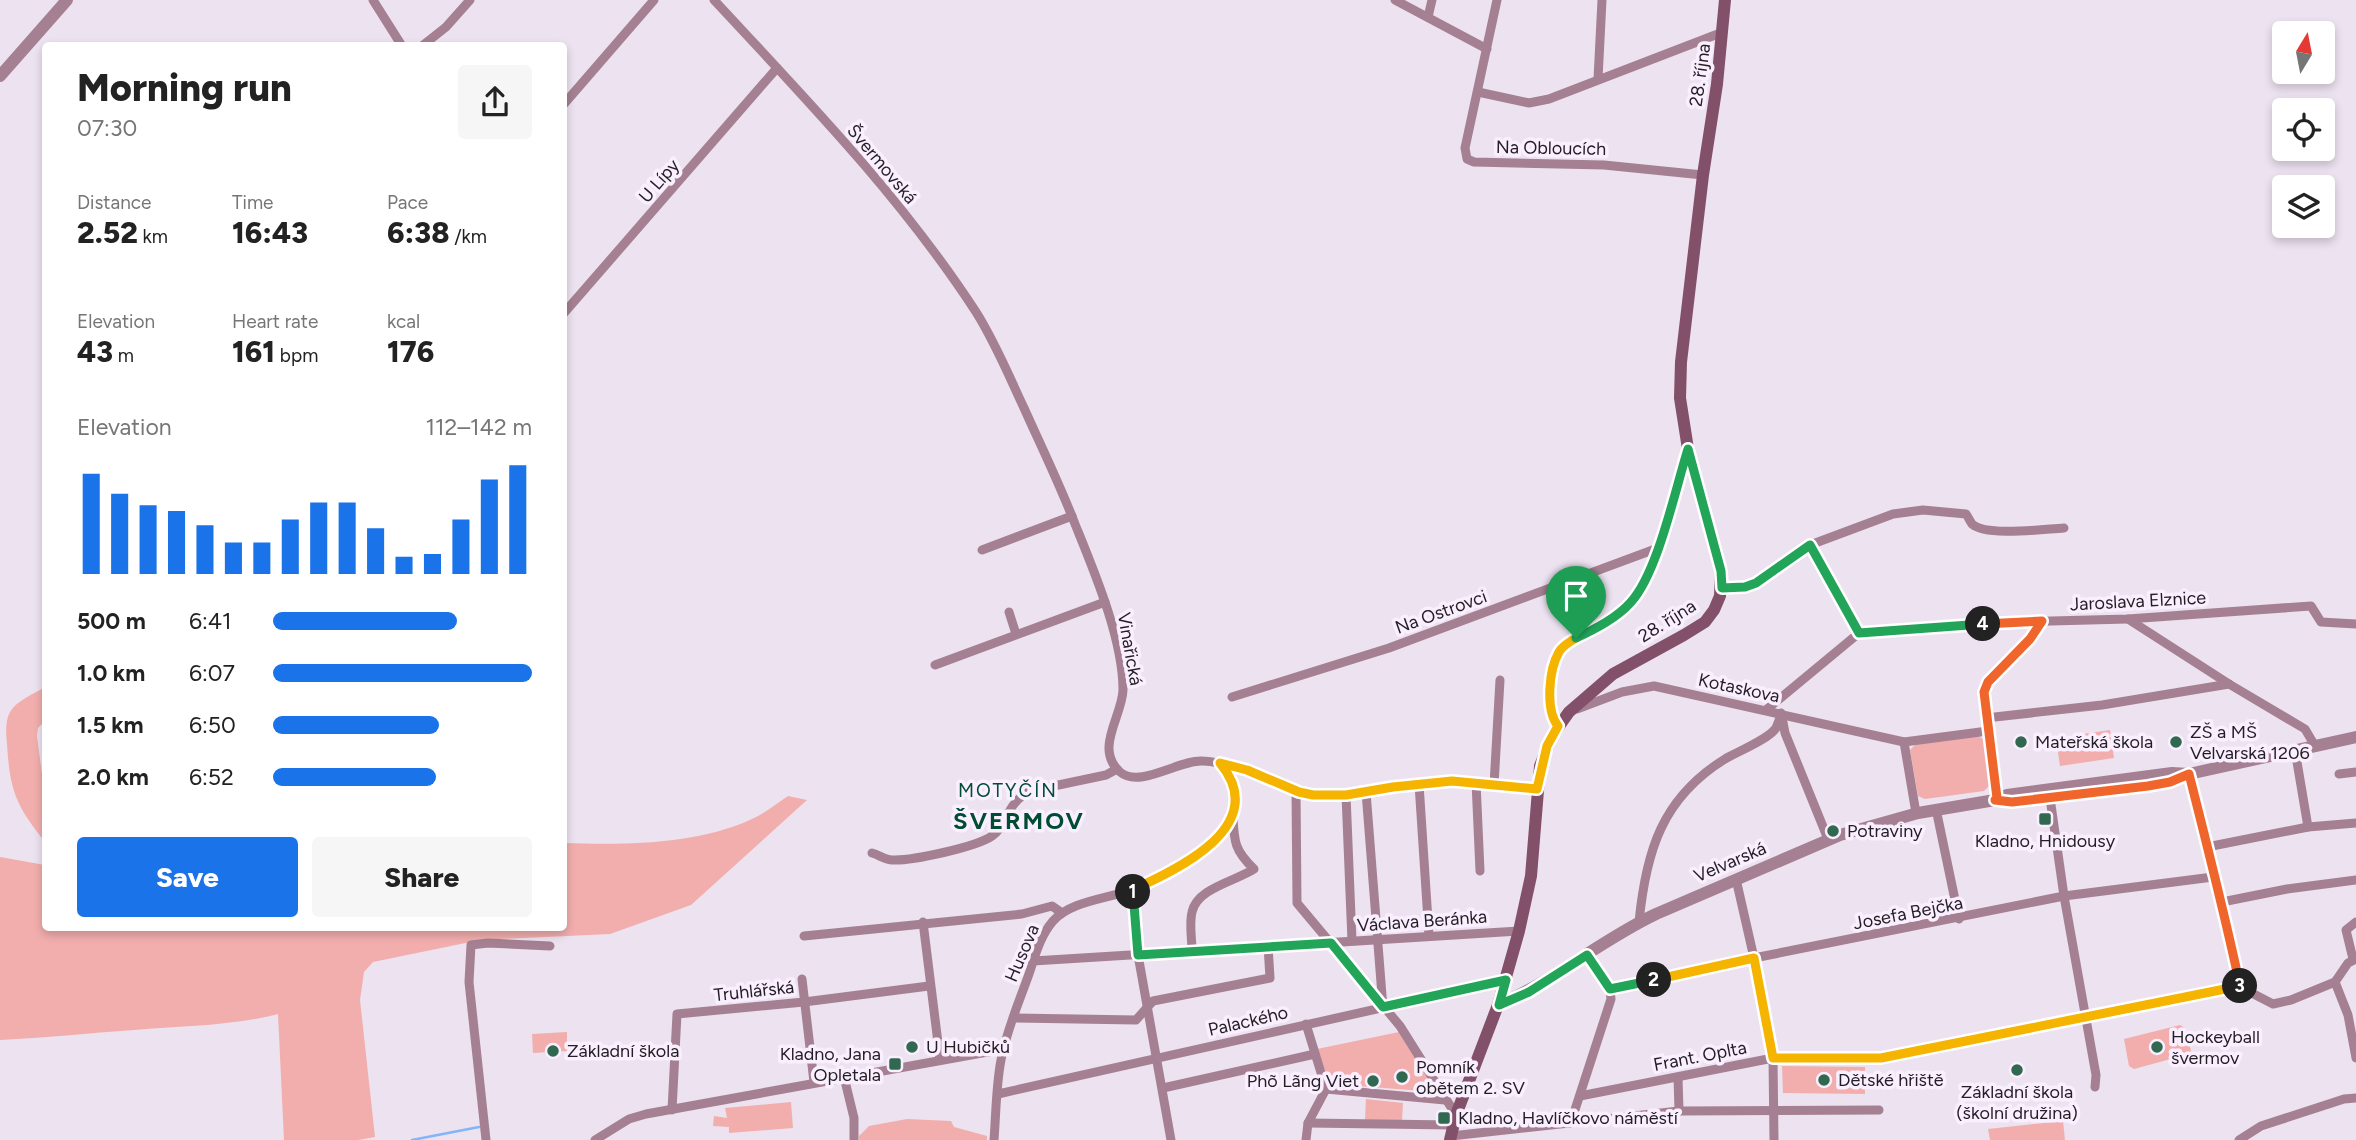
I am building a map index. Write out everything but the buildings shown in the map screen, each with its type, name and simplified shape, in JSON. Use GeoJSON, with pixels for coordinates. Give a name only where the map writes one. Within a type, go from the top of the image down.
{"type":"FeatureCollection","features":[{"type":"Feature","properties":{"kind":"main road","name":"28. října"},"geometry":{"type":"LineString","coordinates":[[1452,1129],[1499,1005],[1519,931],[1531,876],[1537,789],[1547,746],[1569,712],[1612,674],[1705,622],[1714,610],[1722,588],[1721,571],[1688,449],[1680,398],[1681,362],[1726,0]]}},
{"type":"Feature","properties":{"kind":"street"},"geometry":{"type":"LineString","coordinates":[[0,76],[66,0]]}},
{"type":"Feature","properties":{"kind":"street"},"geometry":{"type":"LineString","coordinates":[[373,0],[399,42]]}},
{"type":"Feature","properties":{"kind":"street"},"geometry":{"type":"LineString","coordinates":[[427,42],[446,27],[470,0]]}},
{"type":"Feature","properties":{"kind":"street"},"geometry":{"type":"LineString","coordinates":[[567,101],[654,0]]}},
{"type":"Feature","properties":{"kind":"street","name":"Švermovská"},"geometry":{"type":"LineString","coordinates":[[714,0],[880,184],[976,313],[1003,364]]}},
{"type":"Feature","properties":{"kind":"street"},"geometry":{"type":"LineString","coordinates":[[1395,0],[1487,49]]}},
{"type":"Feature","properties":{"kind":"street"},"geometry":{"type":"LineString","coordinates":[[1428,17],[1432,0]]}},
{"type":"Feature","properties":{"kind":"street"},"geometry":{"type":"LineString","coordinates":[[1497,0],[1478,92],[1529,103],[1549,99],[1723,32]]}},
{"type":"Feature","properties":{"kind":"street"},"geometry":{"type":"LineString","coordinates":[[1598,79],[1602,0]]}},
{"type":"Feature","properties":{"kind":"street","name":"U Lípy"},"geometry":{"type":"LineString","coordinates":[[567,310],[777,68]]}},
{"type":"Feature","properties":{"kind":"street","name":"Na Obloucích"},"geometry":{"type":"LineString","coordinates":[[1478,92],[1465,148],[1468,159],[1474,162],[1604,165],[1703,174]]}},
{"type":"Feature","properties":{"kind":"street","name":"Vinařická"},"geometry":{"type":"LineString","coordinates":[[1003,364],[1072,516],[1105,602],[1122,677],[1120,711],[1109,740],[1112,759],[1118,769]]}},
{"type":"Feature","properties":{"kind":"street"},"geometry":{"type":"LineString","coordinates":[[1558,726],[1551,715],[1549,697],[1559,650],[1595,629],[1630,603],[1646,581],[1688,449]]}},
{"type":"Feature","properties":{"kind":"street"},"geometry":{"type":"LineString","coordinates":[[1722,588],[1745,587],[1756,583],[1810,545],[1894,514],[1923,510],[1966,514],[1973,525],[1986,530],[2064,528]]}},
{"type":"Feature","properties":{"kind":"street"},"geometry":{"type":"LineString","coordinates":[[982,550],[1072,516]]}},
{"type":"Feature","properties":{"kind":"street"},"geometry":{"type":"LineString","coordinates":[[1766,710],[1859,633],[1810,545]]}},
{"type":"Feature","properties":{"kind":"street","name":"Na Ostrovci"},"geometry":{"type":"LineString","coordinates":[[1232,697],[1389,648],[1658,548]]}},
{"type":"Feature","properties":{"kind":"street","name":"Vinařická"},"geometry":{"type":"LineString","coordinates":[[935,664],[1105,602]]}},
{"type":"Feature","properties":{"kind":"street","name":"Jaroslava Elznice"},"geometry":{"type":"LineString","coordinates":[[1859,633],[2311,606],[2321,622],[2356,624]]}},
{"type":"Feature","properties":{"kind":"street"},"geometry":{"type":"LineString","coordinates":[[1009,612],[1016,634]]}},
{"type":"Feature","properties":{"kind":"street"},"geometry":{"type":"LineString","coordinates":[[2128,619],[2305,729],[2315,746]]}},
{"type":"Feature","properties":{"kind":"street"},"geometry":{"type":"LineString","coordinates":[[1996,799],[1984,697],[1986,686],[2030,639],[2042,621]]}},
{"type":"Feature","properties":{"kind":"street"},"geometry":{"type":"LineString","coordinates":[[1494,785],[1500,680]]}},
{"type":"Feature","properties":{"kind":"street"},"geometry":{"type":"LineString","coordinates":[[1986,718],[2102,705],[2229,684]]}},
{"type":"Feature","properties":{"kind":"street","name":"Kotaskova"},"geometry":{"type":"LineString","coordinates":[[1569,712],[1622,692],[1654,686],[1905,742]]}},
{"type":"Feature","properties":{"kind":"street"},"geometry":{"type":"LineString","coordinates":[[1781,713],[1785,733],[1828,839]]}},
{"type":"Feature","properties":{"kind":"street"},"geometry":{"type":"LineString","coordinates":[[1639,922],[1645,870],[1657,836],[1673,807],[1703,774],[1774,731],[1781,713]]}},
{"type":"Feature","properties":{"kind":"street"},"geometry":{"type":"LineString","coordinates":[[1916,813],[1905,742],[1988,730]]}},
{"type":"Feature","properties":{"kind":"street","name":"Velvarská"},"geometry":{"type":"LineString","coordinates":[[1499,1005],[1529,992],[1639,922],[1828,839],[1936,809],[1996,799],[2008,803],[2050,794],[2170,782],[2189,774],[2356,737]]}},
{"type":"Feature","properties":{"kind":"street"},"geometry":{"type":"LineString","coordinates":[[2295,750],[2308,827]]}},
{"type":"Feature","properties":{"kind":"street"},"geometry":{"type":"LineString","coordinates":[[872,853],[890,861],[922,857],[974,843],[994,835],[1020,796],[1030,791],[1107,775],[1118,769],[1131,777],[1142,776],[1189,762],[1220,763],[1247,770],[1296,791],[1313,795],[1346,795],[1452,781],[1537,789]]}},
{"type":"Feature","properties":{"kind":"street"},"geometry":{"type":"LineString","coordinates":[[1192,951],[1191,917],[1195,904],[1208,892],[1254,869],[1237,851],[1233,835],[1235,787],[1220,763]]}},
{"type":"Feature","properties":{"kind":"street"},"geometry":{"type":"LineString","coordinates":[[2339,774],[2356,772]]}},
{"type":"Feature","properties":{"kind":"street"},"geometry":{"type":"LineString","coordinates":[[2189,774],[2213,877],[2222,902],[2240,987],[2273,1004],[2291,1000],[2335,982],[2348,963],[2355,959],[2346,930],[2356,922]]}},
{"type":"Feature","properties":{"kind":"street"},"geometry":{"type":"LineString","coordinates":[[1476,782],[1480,870]]}},
{"type":"Feature","properties":{"kind":"street"},"geometry":{"type":"LineString","coordinates":[[1419,784],[1429,936]]}},
{"type":"Feature","properties":{"kind":"street"},"geometry":{"type":"LineString","coordinates":[[1296,791],[1297,903],[1400,1026],[1445,1100],[1452,1129]]}},
{"type":"Feature","properties":{"kind":"street"},"geometry":{"type":"LineString","coordinates":[[1366,792],[1383,1007]]}},
{"type":"Feature","properties":{"kind":"street"},"geometry":{"type":"LineString","coordinates":[[2050,794],[2064,896],[2096,1075],[2095,1087]]}},
{"type":"Feature","properties":{"kind":"street"},"geometry":{"type":"LineString","coordinates":[[1346,795],[1352,942]]}},
{"type":"Feature","properties":{"kind":"street"},"geometry":{"type":"LineString","coordinates":[[1936,809],[1959,919]]}},
{"type":"Feature","properties":{"kind":"street","name":"Husova"},"geometry":{"type":"LineString","coordinates":[[993,1140],[1004,1049],[1045,933],[1062,913],[1132,890],[1188,862],[1209,847],[1233,816]]}},
{"type":"Feature","properties":{"kind":"street"},"geometry":{"type":"LineString","coordinates":[[2207,846],[2308,827],[2356,823]]}},
{"type":"Feature","properties":{"kind":"street","name":"Josefa Bejčka"},"geometry":{"type":"LineString","coordinates":[[1610,989],[2064,896],[2213,877]]}},
{"type":"Feature","properties":{"kind":"street"},"geometry":{"type":"LineString","coordinates":[[1736,879],[1773,1058],[1774,1140]]}},
{"type":"Feature","properties":{"kind":"street"},"geometry":{"type":"LineString","coordinates":[[2222,902],[2287,889],[2356,880]]}},
{"type":"Feature","properties":{"kind":"street"},"geometry":{"type":"LineString","coordinates":[[1132,890],[1138,955],[1171,1140]]}},
{"type":"Feature","properties":{"kind":"street"},"geometry":{"type":"LineString","coordinates":[[804,936],[1022,914],[1052,906],[1062,913]]}},
{"type":"Feature","properties":{"kind":"street"},"geometry":{"type":"LineString","coordinates":[[923,922],[940,1059]]}},
{"type":"Feature","properties":{"kind":"street","name":"Václava Beránka"},"geometry":{"type":"LineString","coordinates":[[1033,961],[1519,931]]}},
{"type":"Feature","properties":{"kind":"street"},"geometry":{"type":"LineString","coordinates":[[486,1140],[469,982],[471,945],[488,943],[551,946]]}},
{"type":"Feature","properties":{"kind":"street"},"geometry":{"type":"LineString","coordinates":[[1014,1018],[1136,1020],[1153,1001],[1270,978],[1268,946]]}},
{"type":"Feature","properties":{"kind":"street"},"geometry":{"type":"LineString","coordinates":[[1571,1122],[1611,999],[1610,989],[1587,955]]}},
{"type":"Feature","properties":{"kind":"street"},"geometry":{"type":"LineString","coordinates":[[802,979],[814,1082]]}},
{"type":"Feature","properties":{"kind":"street","name":"Palackého"},"geometry":{"type":"LineString","coordinates":[[998,1094],[1506,980]]}},
{"type":"Feature","properties":{"kind":"street"},"geometry":{"type":"LineString","coordinates":[[2335,982],[2348,1015],[2356,1058]]}},
{"type":"Feature","properties":{"kind":"street","name":"Truhlářská"},"geometry":{"type":"LineString","coordinates":[[672,1110],[677,1014],[929,986]]}},
{"type":"Feature","properties":{"kind":"street","name":"Frant. Oplta"},"geometry":{"type":"LineString","coordinates":[[1580,1096],[1773,1058],[1881,1058],[2240,987]]}},
{"type":"Feature","properties":{"kind":"street"},"geometry":{"type":"LineString","coordinates":[[1306,1024],[1326,1089],[1308,1123],[1306,1140]]}},
{"type":"Feature","properties":{"kind":"street"},"geometry":{"type":"LineString","coordinates":[[595,1140],[629,1119],[814,1082],[1004,1049]]}},
{"type":"Feature","properties":{"kind":"street"},"geometry":{"type":"LineString","coordinates":[[1163,1088],[1315,1054]]}},
{"type":"Feature","properties":{"kind":"street"},"geometry":{"type":"LineString","coordinates":[[844,1077],[854,1118],[854,1140]]}},
{"type":"Feature","properties":{"kind":"street"},"geometry":{"type":"LineString","coordinates":[[1678,1077],[1679,1111]]}},
{"type":"Feature","properties":{"kind":"street"},"geometry":{"type":"LineString","coordinates":[[1326,1089],[1445,1100]]}},
{"type":"Feature","properties":{"kind":"street"},"geometry":{"type":"LineString","coordinates":[[2239,1140],[2261,1126],[2356,1098]]}},
{"type":"Feature","properties":{"kind":"street"},"geometry":{"type":"LineString","coordinates":[[1308,1123],[1452,1129],[1571,1122],[1679,1111],[1879,1110]]}},
{"type":"Feature","properties":{"kind":"shaded area"},"geometry":{"type":"Polygon","coordinates":[[[42,689],[42,724],[38,728],[37,736],[42,774],[42,838],[16,797],[10,774],[7,719],[21,701],[42,689]]]}},
{"type":"Feature","properties":{"kind":"shaded area"},"geometry":{"type":"Polygon","coordinates":[[[2110,730],[2114,758],[2060,766],[2056,738],[2110,730]]]}},
{"type":"Feature","properties":{"kind":"shaded area"},"geometry":{"type":"Polygon","coordinates":[[[1978,736],[1985,740],[1990,785],[1984,791],[1925,799],[1918,796],[1910,750],[1916,744],[1978,736]]]}},
{"type":"Feature","properties":{"kind":"shaded area"},"geometry":{"type":"Polygon","coordinates":[[[788,796],[807,800],[691,905],[610,934],[480,940],[373,962],[364,972],[360,1000],[375,1137],[358,1140],[284,1140],[278,1014],[206,1025],[0,1040],[0,857],[42,864],[42,931],[567,931],[567,843],[611,844],[684,839],[730,828],[766,811],[788,796]]]}},
{"type":"Feature","properties":{"kind":"shaded area","name":"Hockeyball švermov"},"geometry":{"type":"Polygon","coordinates":[[[2180,1025],[2185,1028],[2191,1051],[2189,1054],[2134,1069],[2129,1066],[2124,1039],[2180,1025]]]}},
{"type":"Feature","properties":{"kind":"shaded area"},"geometry":{"type":"Polygon","coordinates":[[[567,1032],[567,1051],[533,1053],[532,1034],[567,1032]]]}},
{"type":"Feature","properties":{"kind":"shaded area"},"geometry":{"type":"Polygon","coordinates":[[[1399,1032],[1437,1092],[1330,1084],[1317,1049],[1399,1032]]]}},
{"type":"Feature","properties":{"kind":"shaded area","name":"Dětské hřiště"},"geometry":{"type":"Polygon","coordinates":[[[1782,1066],[1865,1067],[1865,1094],[1783,1093],[1782,1066]]]}},
{"type":"Feature","properties":{"kind":"shaded area"},"geometry":{"type":"Polygon","coordinates":[[[1366,1099],[1403,1103],[1402,1121],[1365,1120],[1366,1099]]]}},
{"type":"Feature","properties":{"kind":"shaded area"},"geometry":{"type":"Polygon","coordinates":[[[791,1102],[793,1128],[729,1133],[729,1127],[713,1126],[714,1116],[727,1118],[725,1108],[791,1102]]]}},
{"type":"Feature","properties":{"kind":"shaded area"},"geometry":{"type":"Polygon","coordinates":[[[907,1119],[951,1121],[954,1127],[987,1136],[987,1140],[859,1140],[859,1136],[869,1126],[907,1119]]]}},
{"type":"Feature","properties":{"kind":"shaded area"},"geometry":{"type":"Polygon","coordinates":[[[2063,1121],[2065,1140],[1990,1140],[1988,1129],[2063,1121]]]}},
{"type":"Feature","properties":{"kind":"waterway"},"geometry":{"type":"LineString","coordinates":[[412,1140],[479,1127]]}},
{"type":"Feature","properties":{"kind":"place","name":"Mateřská škola"},"geometry":{"type":"Point","coordinates":[2021,742]}},
{"type":"Feature","properties":{"kind":"place","name":"ZŠ a MŠ Velvarská 1206"},"geometry":{"type":"Point","coordinates":[2176,742]}},
{"type":"Feature","properties":{"kind":"place","name":"Kladno, Hnidousy"},"geometry":{"type":"Point","coordinates":[2045,819]}},
{"type":"Feature","properties":{"kind":"place","name":"Potraviny"},"geometry":{"type":"Point","coordinates":[1833,831]}},
{"type":"Feature","properties":{"kind":"place","name":"U Hubičků"},"geometry":{"type":"Point","coordinates":[912,1047]}},
{"type":"Feature","properties":{"kind":"place","name":"Hockeyball švermov"},"geometry":{"type":"Point","coordinates":[2157,1047]}},
{"type":"Feature","properties":{"kind":"place","name":"Základní škola"},"geometry":{"type":"Point","coordinates":[553,1051]}},
{"type":"Feature","properties":{"kind":"place","name":"Kladno, Jana Opletala"},"geometry":{"type":"Point","coordinates":[895,1064]}},
{"type":"Feature","properties":{"kind":"place","name":"Základní škola (školní družina)"},"geometry":{"type":"Point","coordinates":[2017,1070]}},
{"type":"Feature","properties":{"kind":"place","name":"Pomník obětem 2. SV"},"geometry":{"type":"Point","coordinates":[1402,1077]}},
{"type":"Feature","properties":{"kind":"place","name":"Dětské hřiště"},"geometry":{"type":"Point","coordinates":[1824,1080]}},
{"type":"Feature","properties":{"kind":"place","name":"Phõ Lãng Viet"},"geometry":{"type":"Point","coordinates":[1373,1081]}},
{"type":"Feature","properties":{"kind":"place","name":"Kladno, Havlíčkovo náměstí"},"geometry":{"type":"Point","coordinates":[1444,1118]}},
{"type":"Feature","properties":{"kind":"district","name":"MOTYČÍN"},"geometry":{"type":"Point","coordinates":[1008,790]}},
{"type":"Feature","properties":{"kind":"district","name":"ŠVERMOV"},"geometry":{"type":"Point","coordinates":[1019,820]}},
{"type":"Feature","properties":{"kind":"route"},"geometry":{"type":"LineString","coordinates":[[1688,449],[1721,571],[1722,588],[1745,587],[1756,583],[1810,545],[1859,633],[2042,621],[2030,639],[1988,682],[1984,692],[1997,798],[1995,800],[2012,802],[2140,787],[2170,782],[2189,774],[2213,877],[2222,902],[2240,987],[1881,1058],[1773,1058],[1754,958],[1610,989],[1587,955],[1529,992],[1499,1005],[1506,980],[1383,1007],[1331,943],[1138,955],[1132,890],[1164,876],[1209,847],[1233,816],[1235,787],[1220,763],[1247,770],[1299,792],[1313,795],[1346,795],[1452,781],[1537,789],[1540,766],[1558,726],[1551,715],[1549,697],[1554,665],[1559,650],[1576,638],[1595,629],[1630,603],[1646,581],[1688,449]]}}]}
